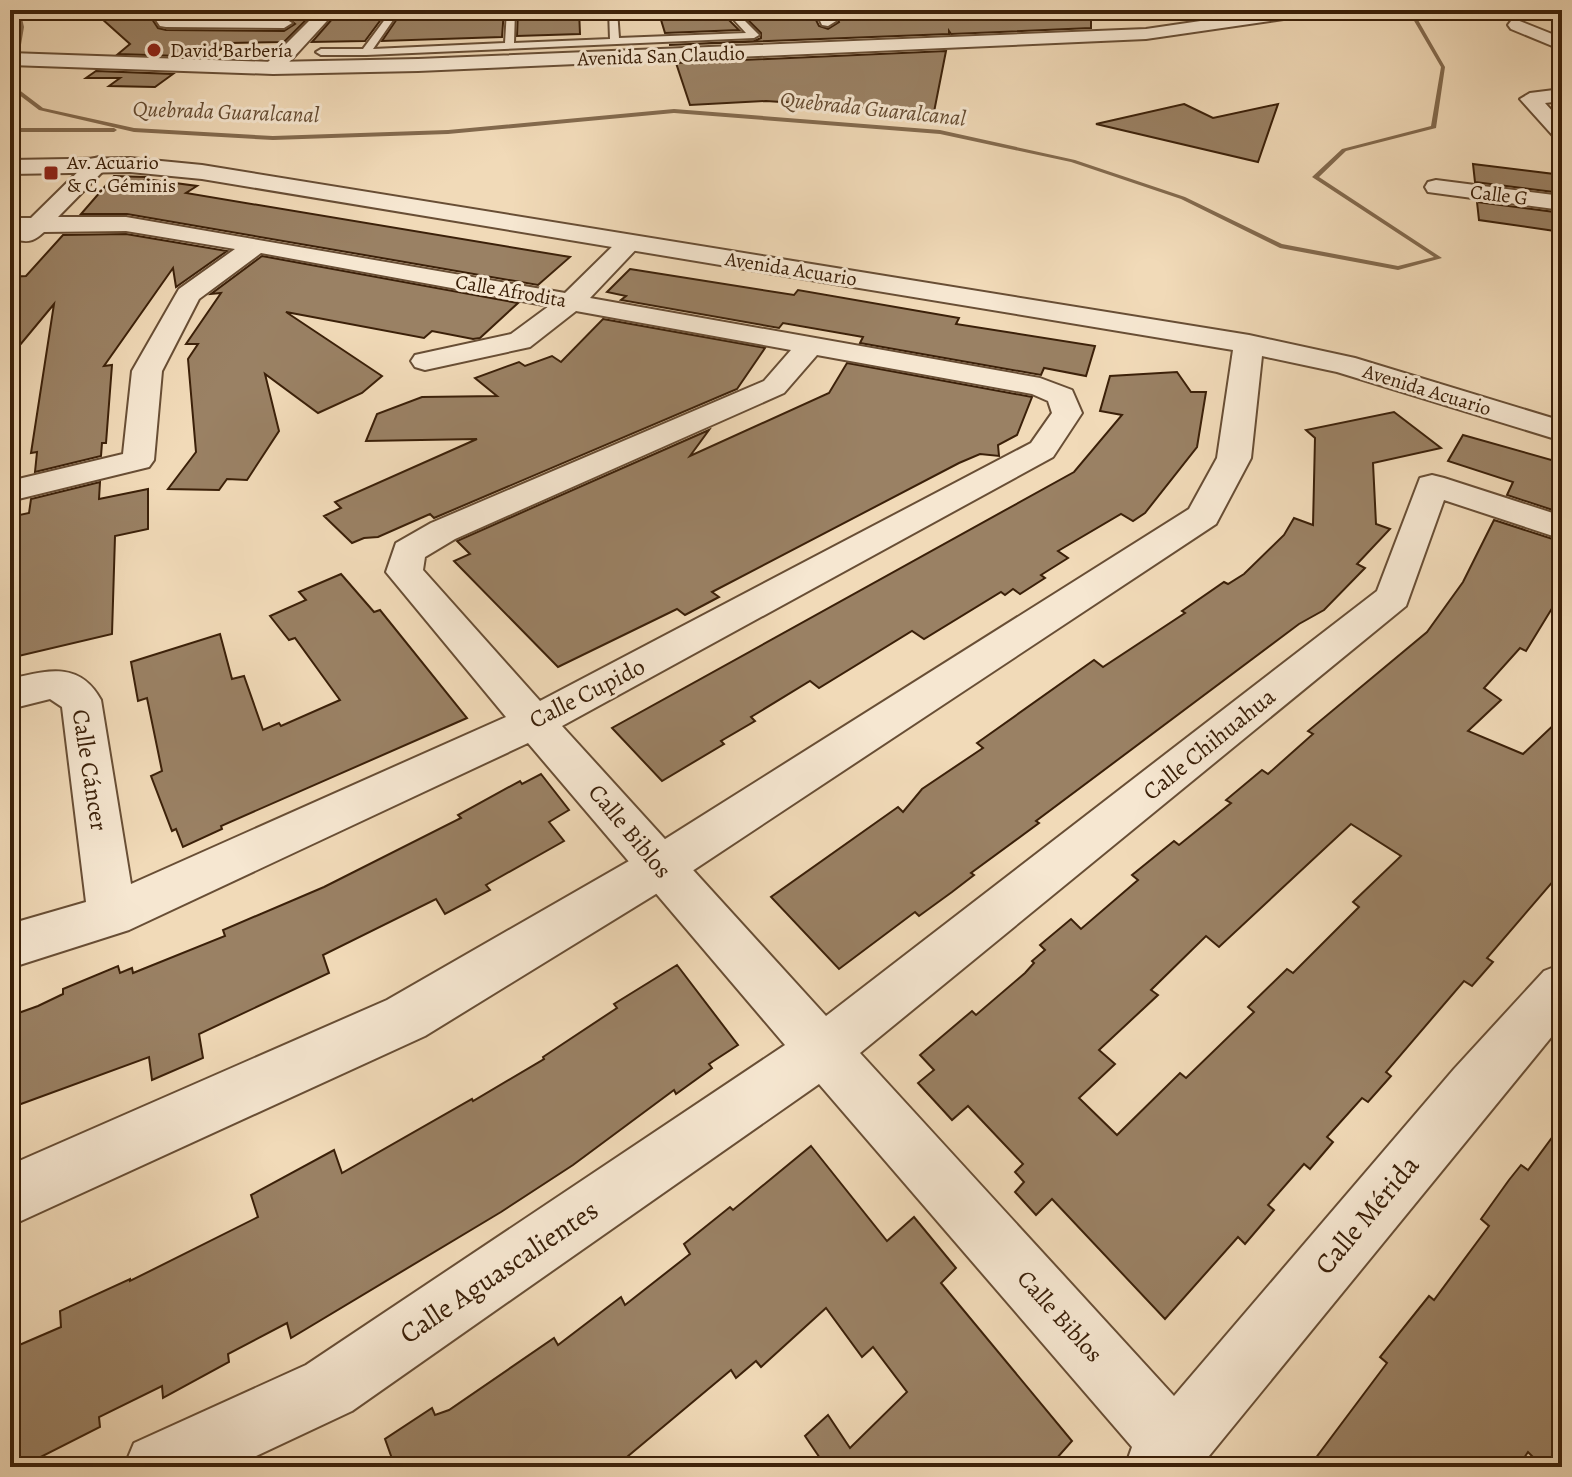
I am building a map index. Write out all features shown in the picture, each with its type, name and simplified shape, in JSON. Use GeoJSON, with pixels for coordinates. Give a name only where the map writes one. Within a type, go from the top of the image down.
{"type":"FeatureCollection","features":[{"type":"Feature","properties":{"kind":"street"},"geometry":{"type":"LineString","coordinates":[[157,10],[166,22],[284,23]]}},
{"type":"Feature","properties":{"kind":"street"},"geometry":{"type":"LineString","coordinates":[[273,68],[329,10]]}},
{"type":"Feature","properties":{"kind":"street","name":"Avenida San Claudio"},"geometry":{"type":"LineString","coordinates":[[10,59],[273,68],[559,52],[1146,34],[1311,10]]}},
{"type":"Feature","properties":{"kind":"street"},"geometry":{"type":"LineString","coordinates":[[1517,25],[1562,45]]}},
{"type":"Feature","properties":{"kind":"street"},"geometry":{"type":"LineString","coordinates":[[1562,95],[1530,99],[1562,134]]}},
{"type":"Feature","properties":{"kind":"street"},"geometry":{"type":"LineString","coordinates":[[10,254],[99,164]]}},
{"type":"Feature","properties":{"kind":"street","name":"Avenida Acuario"},"geometry":{"type":"LineString","coordinates":[[10,167],[99,164],[202,172],[1249,344],[1344,364],[1562,431]]}},
{"type":"Feature","properties":{"kind":"street","name":"Calle G"},"geometry":{"type":"LineString","coordinates":[[1436,187],[1562,203]]}},
{"type":"Feature","properties":{"kind":"street","name":"Calle Afrodita"},"geometry":{"type":"LineString","coordinates":[[10,225],[126,224],[1010,382]]}},
{"type":"Feature","properties":{"kind":"street"},"geometry":{"type":"LineString","coordinates":[[425,361],[520,341],[571,302],[631,242]]}},
{"type":"Feature","properties":{"kind":"street"},"geometry":{"type":"LineString","coordinates":[[11,490],[138,460],[147,371],[188,295],[256,245]]}},
{"type":"Feature","properties":{"kind":"street"},"geometry":{"type":"LineString","coordinates":[[10,1196],[406,1018],[660,867],[1203,516],[1234,458],[1249,344]]}},
{"type":"Feature","properties":{"kind":"street","name":"Calle Biblos"},"geometry":{"type":"LineString","coordinates":[[811,345],[774,387],[443,531],[409,551],[404,572],[823,1050],[1166,1456]]}},
{"type":"Feature","properties":{"kind":"street","name":"Calle Cupido"},"geometry":{"type":"LineString","coordinates":[[10,946],[112,915],[536,721],[1042,450],[1067,413],[1061,396],[1040,387],[1010,382]]}},
{"type":"Feature","properties":{"kind":"street","name":"Calle Chihuahua"},"geometry":{"type":"LineString","coordinates":[[823,1050],[1393,597],[1432,485],[1562,528]]}},
{"type":"Feature","properties":{"kind":"street","name":"Calle Cáncer"},"geometry":{"type":"LineString","coordinates":[[10,694],[56,683],[81,700],[112,915]]}},
{"type":"Feature","properties":{"kind":"street","name":"Calle Mérida"},"geometry":{"type":"LineString","coordinates":[[1166,1456],[1473,1088],[1562,987]]}},
{"type":"Feature","properties":{"kind":"street","name":"Calle Aguascalientes"},"geometry":{"type":"LineString","coordinates":[[158,1467],[329,1388],[823,1050]]}},
{"type":"Feature","properties":{"kind":"lane"},"geometry":{"type":"LineString","coordinates":[[366,52],[396,10]]}},
{"type":"Feature","properties":{"kind":"lane"},"geometry":{"type":"LineString","coordinates":[[509,46],[511,10]]}},
{"type":"Feature","properties":{"kind":"lane"},"geometry":{"type":"LineString","coordinates":[[613,10],[615,41]]}},
{"type":"Feature","properties":{"kind":"lane"},"geometry":{"type":"LineString","coordinates":[[321,52],[509,46],[559,52],[615,41],[754,35],[729,10]]}},
{"type":"Feature","properties":{"kind":"building"},"geometry":{"type":"Polygon","coordinates":[[[92,10],[146,10],[158,28],[166,30],[284,31],[295,24],[284,15],[173,14],[170,10],[316,10],[284,42],[229,43],[210,57],[118,54],[130,44],[92,10]]]}},
{"type":"Feature","properties":{"kind":"building"},"geometry":{"type":"Polygon","coordinates":[[[340,10],[388,10],[365,41],[312,42],[340,10]]]}},
{"type":"Feature","properties":{"kind":"building"},"geometry":{"type":"Polygon","coordinates":[[[403,10],[504,10],[502,37],[382,41],[403,10]]]}},
{"type":"Feature","properties":{"kind":"building"},"geometry":{"type":"Polygon","coordinates":[[[518,10],[579,10],[580,34],[517,36],[518,10]]]}},
{"type":"Feature","properties":{"kind":"building"},"geometry":{"type":"Polygon","coordinates":[[[658,10],[719,10],[739,30],[665,33],[658,10]]]}},
{"type":"Feature","properties":{"kind":"building"},"geometry":{"type":"Polygon","coordinates":[[[800,10],[803,16],[814,16],[819,26],[828,29],[839,22],[836,14],[1091,10],[1091,28],[951,34],[949,31],[949,34],[669,45],[754,41],[761,38],[761,33],[739,11],[800,10]]]}},
{"type":"Feature","properties":{"kind":"building"},"geometry":{"type":"Polygon","coordinates":[[[946,51],[934,112],[766,101],[690,105],[676,63],[946,51]]]}},
{"type":"Feature","properties":{"kind":"building"},"geometry":{"type":"Polygon","coordinates":[[[96,71],[173,74],[155,87],[109,86],[120,78],[86,78],[96,71]]]}},
{"type":"Feature","properties":{"kind":"building"},"geometry":{"type":"Polygon","coordinates":[[[1184,104],[1213,118],[1278,104],[1258,162],[1096,124],[1184,104]]]}},
{"type":"Feature","properties":{"kind":"building"},"geometry":{"type":"Polygon","coordinates":[[[1473,164],[1562,175],[1562,193],[1475,182],[1473,164]]]}},
{"type":"Feature","properties":{"kind":"building"},"geometry":{"type":"Polygon","coordinates":[[[114,176],[146,177],[197,186],[186,193],[570,257],[538,285],[127,214],[81,214],[114,176]]]}},
{"type":"Feature","properties":{"kind":"building"},"geometry":{"type":"Polygon","coordinates":[[[1477,202],[1562,213],[1562,232],[1479,220],[1477,202]]]}},
{"type":"Feature","properties":{"kind":"building"},"geometry":{"type":"Polygon","coordinates":[[[126,234],[227,251],[176,287],[173,268],[104,366],[112,365],[106,443],[102,443],[101,456],[35,472],[37,452],[31,453],[54,304],[10,357],[10,277],[26,276],[63,235],[126,234]]]}},
{"type":"Feature","properties":{"kind":"building"},"geometry":{"type":"Polygon","coordinates":[[[262,256],[518,303],[480,338],[473,339],[432,331],[424,338],[286,312],[382,376],[362,393],[318,413],[265,374],[279,431],[247,480],[227,479],[219,490],[168,489],[196,452],[188,359],[198,344],[186,344],[221,293],[211,294],[262,256]]]}},
{"type":"Feature","properties":{"kind":"building"},"geometry":{"type":"Polygon","coordinates":[[[630,269],[794,295],[798,290],[959,318],[956,324],[1095,346],[1086,376],[1044,368],[1041,375],[860,343],[863,337],[783,323],[779,328],[621,300],[626,296],[607,292],[630,269]]]}},
{"type":"Feature","properties":{"kind":"building"},"geometry":{"type":"Polygon","coordinates":[[[603,319],[765,348],[737,389],[434,518],[430,514],[378,537],[352,543],[324,516],[341,508],[335,502],[477,439],[366,441],[377,414],[422,397],[497,396],[475,378],[519,362],[525,366],[552,356],[561,362],[603,319]]]}},
{"type":"Feature","properties":{"kind":"building"},"geometry":{"type":"Polygon","coordinates":[[[847,363],[1032,397],[1017,435],[998,445],[999,456],[980,454],[959,463],[712,592],[719,597],[685,615],[677,609],[558,667],[454,561],[470,554],[457,541],[709,430],[690,456],[829,393],[847,363]]]}},
{"type":"Feature","properties":{"kind":"building"},"geometry":{"type":"Polygon","coordinates":[[[1177,372],[1191,392],[1206,392],[1197,447],[1145,513],[1133,521],[1121,514],[1058,551],[1068,558],[1041,575],[1045,578],[1020,594],[1013,589],[1005,595],[1001,592],[924,639],[912,631],[819,688],[810,681],[751,717],[755,721],[721,741],[724,744],[662,781],[612,728],[1074,472],[1122,415],[1100,411],[1110,376],[1177,372]]]}},
{"type":"Feature","properties":{"kind":"building"},"geometry":{"type":"Polygon","coordinates":[[[1394,412],[1441,448],[1373,463],[1376,524],[1390,529],[1357,564],[1365,568],[1324,610],[1299,624],[1036,821],[1039,823],[971,873],[974,875],[952,892],[919,916],[915,912],[839,969],[771,897],[898,807],[903,812],[922,789],[983,748],[977,743],[1094,660],[1103,667],[1185,613],[1182,611],[1224,582],[1228,584],[1244,574],[1284,535],[1294,518],[1313,525],[1315,438],[1306,430],[1394,412]]]}},
{"type":"Feature","properties":{"kind":"building"},"geometry":{"type":"Polygon","coordinates":[[[1463,435],[1562,463],[1562,513],[1507,495],[1513,482],[1448,461],[1463,435]]]}},
{"type":"Feature","properties":{"kind":"building"},"geometry":{"type":"Polygon","coordinates":[[[100,482],[99,499],[148,489],[148,529],[115,536],[112,634],[10,658],[10,517],[29,513],[31,499],[100,482]]]}},
{"type":"Feature","properties":{"kind":"building"},"geometry":{"type":"Polygon","coordinates":[[[1494,520],[1562,542],[1562,592],[1526,651],[1520,648],[1484,688],[1501,700],[1468,731],[1523,754],[1562,717],[1562,871],[1487,958],[1493,962],[1472,986],[1464,981],[1386,1072],[1391,1076],[1368,1102],[1362,1098],[1327,1137],[1333,1142],[1310,1169],[1304,1164],[1268,1205],[1274,1210],[1245,1244],[1238,1237],[1165,1319],[1052,1199],[1036,1215],[1015,1192],[1024,1182],[1015,1172],[1023,1164],[968,1106],[952,1120],[918,1083],[934,1070],[920,1055],[972,1011],[976,1015],[1025,973],[1034,963],[1032,961],[1045,950],[1040,945],[1071,919],[1081,929],[1138,880],[1132,875],[1174,841],[1179,845],[1231,803],[1226,800],[1262,770],[1268,774],[1313,734],[1308,731],[1427,632],[1463,582],[1494,520]],[[1351,824],[1219,947],[1206,936],[1151,990],[1158,995],[1099,1050],[1115,1064],[1079,1098],[1117,1135],[1180,1073],[1186,1078],[1254,1012],[1248,1007],[1287,969],[1293,973],[1359,907],[1353,902],[1401,856],[1351,824]]]}},
{"type":"Feature","properties":{"kind":"building"},"geometry":{"type":"Polygon","coordinates":[[[341,574],[374,612],[380,610],[467,718],[221,826],[222,829],[183,847],[176,829],[172,831],[151,776],[162,771],[147,698],[138,701],[131,662],[220,634],[232,679],[244,676],[263,730],[279,723],[281,726],[340,700],[295,638],[289,640],[270,616],[306,600],[299,592],[341,574]]]}},
{"type":"Feature","properties":{"kind":"building"},"geometry":{"type":"Polygon","coordinates":[[[541,774],[569,810],[549,822],[564,841],[486,885],[490,890],[445,914],[436,899],[323,955],[329,973],[199,1034],[203,1058],[152,1080],[149,1057],[10,1108],[10,1016],[38,1006],[63,994],[63,989],[118,966],[120,973],[132,968],[133,973],[225,936],[223,930],[324,887],[461,818],[458,815],[520,781],[522,784],[541,774]]]}},
{"type":"Feature","properties":{"kind":"building"},"geometry":{"type":"Polygon","coordinates":[[[677,965],[738,1045],[709,1064],[712,1068],[676,1094],[674,1090],[573,1165],[501,1212],[291,1338],[287,1323],[228,1354],[229,1362],[163,1398],[162,1386],[99,1417],[100,1427],[21,1467],[10,1467],[10,1349],[61,1327],[60,1311],[130,1281],[258,1217],[251,1195],[334,1150],[342,1173],[473,1101],[544,1059],[617,1008],[614,1004],[677,965]]]}},
{"type":"Feature","properties":{"kind":"building"},"geometry":{"type":"Polygon","coordinates":[[[1562,1124],[1562,1467],[1543,1467],[1528,1452],[1518,1467],[1309,1467],[1387,1363],[1380,1357],[1429,1296],[1434,1300],[1489,1226],[1481,1219],[1509,1180],[1521,1165],[1528,1170],[1562,1124]]]}},
{"type":"Feature","properties":{"kind":"building"},"geometry":{"type":"Polygon","coordinates":[[[811,1146],[887,1241],[914,1217],[956,1268],[941,1283],[1072,1441],[1049,1467],[826,1467],[805,1436],[828,1415],[850,1448],[907,1392],[873,1347],[862,1357],[826,1308],[761,1367],[756,1361],[736,1378],[731,1370],[615,1467],[395,1467],[385,1439],[432,1408],[435,1415],[449,1410],[554,1338],[558,1345],[621,1297],[625,1305],[690,1254],[684,1244],[730,1207],[733,1210],[811,1146]]]}},
{"type":"Feature","properties":{"kind":"waterway","name":"Quebrada Guaralcanal"},"geometry":{"type":"LineString","coordinates":[[18,10],[22,27],[11,86],[41,109],[134,130],[273,138],[448,132],[674,111],[940,132],[1073,161],[1183,198],[1280,246],[1398,268],[1439,258],[1315,177],[1344,150],[1434,127],[1443,67],[1415,19],[1473,10]]}},
{"type":"Feature","properties":{"kind":"waterway"},"geometry":{"type":"LineString","coordinates":[[10,130],[114,130]]}},
{"type":"Feature","properties":{"kind":"place","name":"David Barbería"},"geometry":{"type":"Point","coordinates":[154,50]}},
{"type":"Feature","properties":{"kind":"place","name":"Av. Acuario & C. Géminis"},"geometry":{"type":"Point","coordinates":[51,173]}}]}
